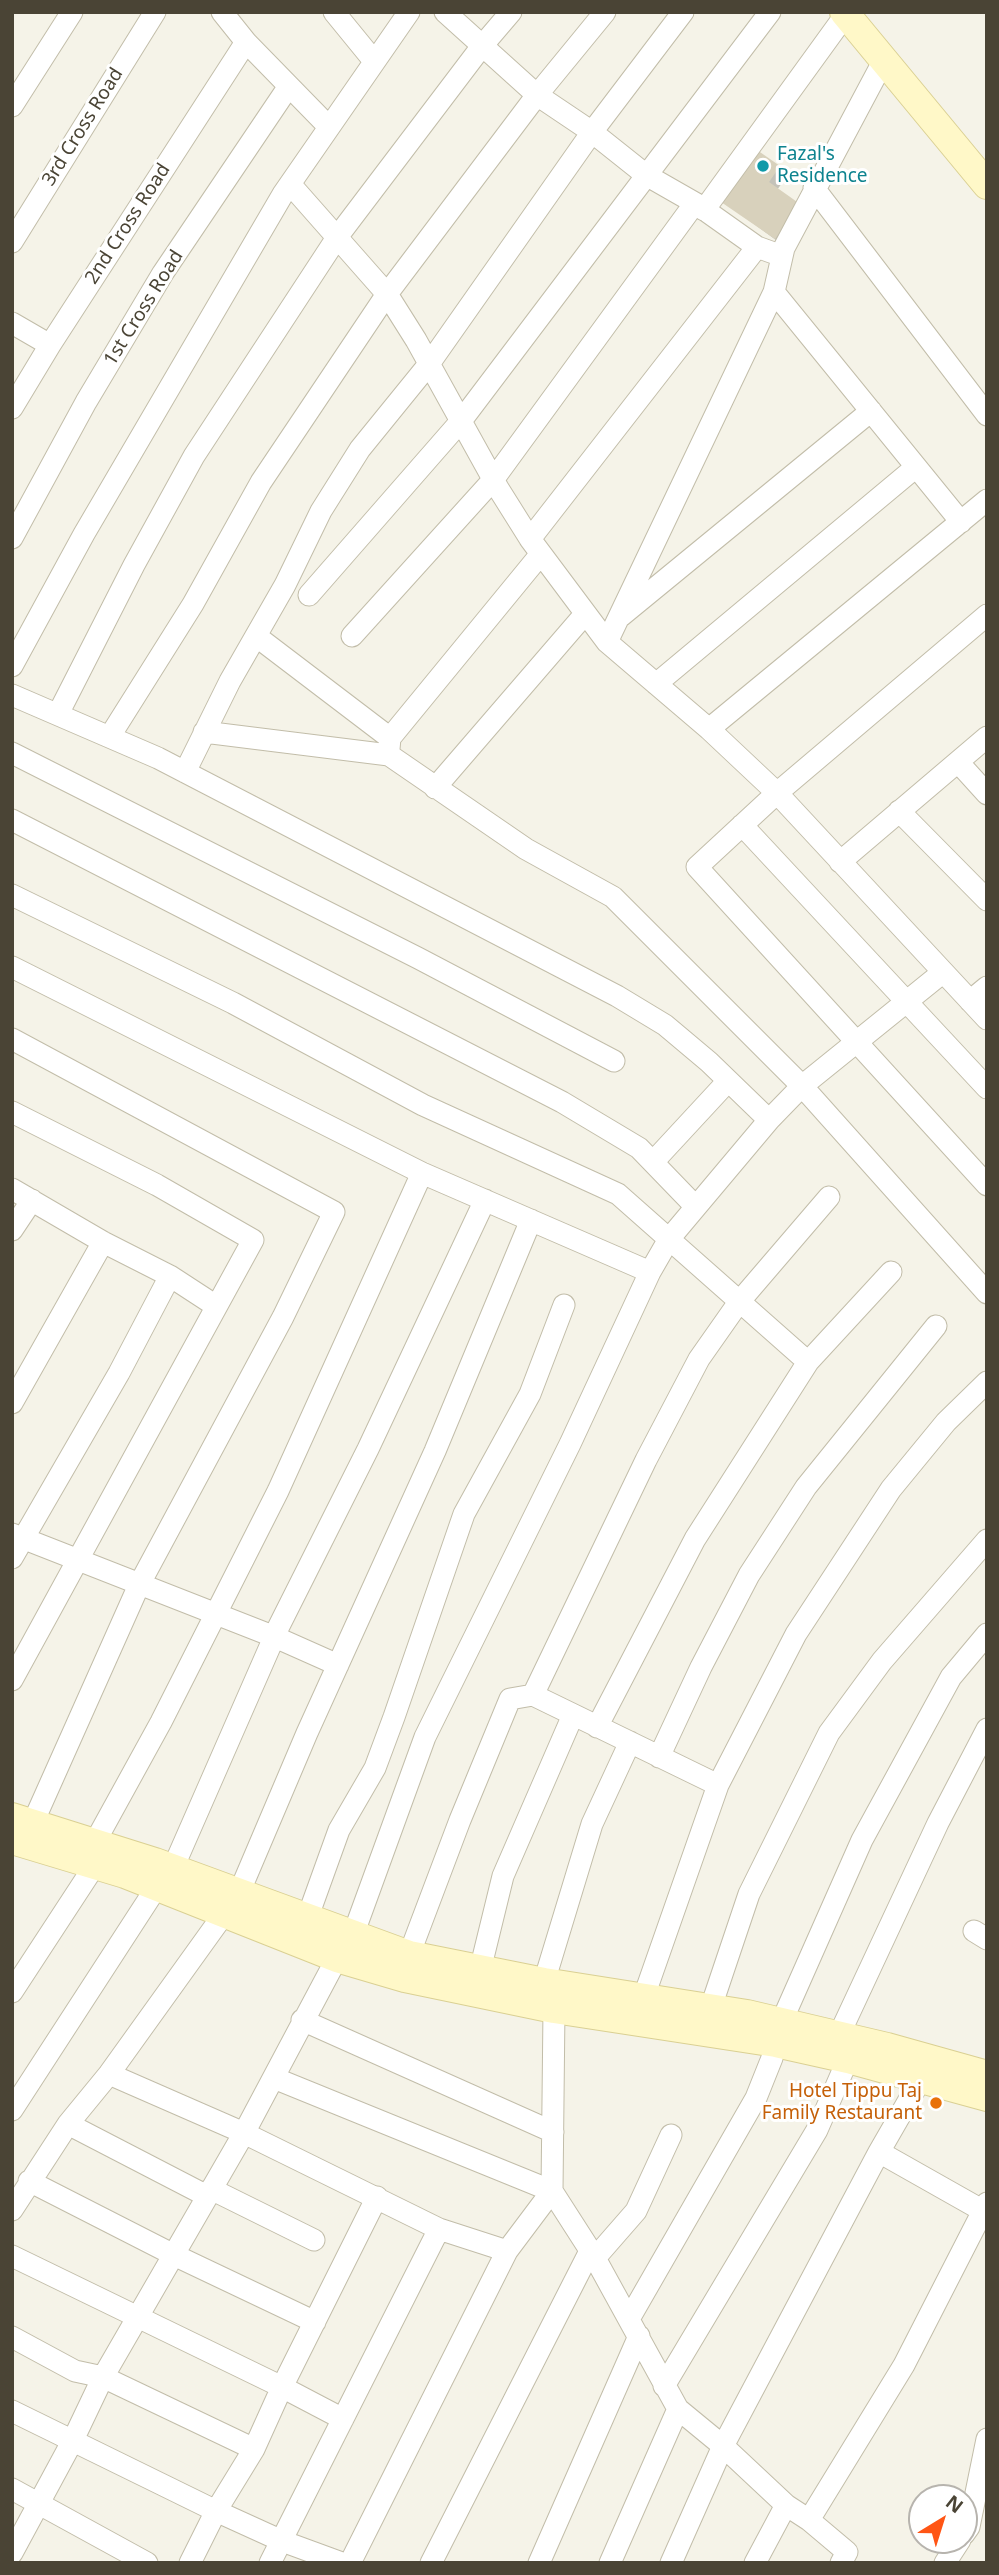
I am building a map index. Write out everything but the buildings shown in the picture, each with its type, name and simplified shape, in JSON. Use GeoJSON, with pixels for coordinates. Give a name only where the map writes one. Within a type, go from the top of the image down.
{"type":"FeatureCollection","features":[{"type":"Feature","properties":{"kind":"main road"},"geometry":{"type":"LineString","coordinates":[[845,13],[987,185]]}},
{"type":"Feature","properties":{"kind":"main road"},"geometry":{"type":"LineString","coordinates":[[20,1831],[165,1877],[303,1930],[353,1935],[407,1966]]}},
{"type":"Feature","properties":{"kind":"main road"},"geometry":{"type":"LineString","coordinates":[[303,1930],[337,1958],[407,1966],[479,1982],[554,2009],[642,2011],[714,2020],[779,2033],[925,2069],[987,2097]]}},
{"type":"Feature","properties":{"kind":"main road"},"geometry":{"type":"LineString","coordinates":[[479,1982],[544,1982],[642,2011]]}},
{"type":"Feature","properties":{"kind":"main road"},"geometry":{"type":"LineString","coordinates":[[925,2069],[987,2075]]}},
{"type":"Feature","properties":{"kind":"street"},"geometry":{"type":"LineString","coordinates":[[12,106],[72,12]]}},
{"type":"Feature","properties":{"kind":"street","name":"3rd Cross Road"},"geometry":{"type":"LineString","coordinates":[[12,242],[155,12]]}},
{"type":"Feature","properties":{"kind":"street"},"geometry":{"type":"LineString","coordinates":[[222,12],[246,41],[329,127]]}},
{"type":"Feature","properties":{"kind":"street"},"geometry":{"type":"LineString","coordinates":[[334,12],[374,61]]}},
{"type":"Feature","properties":{"kind":"street"},"geometry":{"type":"LineString","coordinates":[[12,666],[97,510],[290,184],[409,12]]}},
{"type":"Feature","properties":{"kind":"street"},"geometry":{"type":"LineString","coordinates":[[445,12],[537,95],[592,132],[646,175],[700,206],[757,247],[782,256]]}},
{"type":"Feature","properties":{"kind":"street"},"geometry":{"type":"LineString","coordinates":[[58,714],[134,565],[194,456],[338,236],[482,46],[511,12]]}},
{"type":"Feature","properties":{"kind":"street"},"geometry":{"type":"LineString","coordinates":[[110,736],[193,604],[261,482],[387,294],[537,95],[605,12]]}},
{"type":"Feature","properties":{"kind":"street"},"geometry":{"type":"LineString","coordinates":[[185,772],[285,585],[321,511],[360,449],[429,364],[592,132],[683,12]]}},
{"type":"Feature","properties":{"kind":"street"},"geometry":{"type":"LineString","coordinates":[[309,595],[461,421],[770,12]]}},
{"type":"Feature","properties":{"kind":"street"},"geometry":{"type":"LineString","coordinates":[[352,636],[494,480],[845,13]]}},
{"type":"Feature","properties":{"kind":"street","name":"2nd Cross Road"},"geometry":{"type":"LineString","coordinates":[[12,408],[246,41]]}},
{"type":"Feature","properties":{"kind":"street"},"geometry":{"type":"LineString","coordinates":[[607,642],[774,292],[784,248],[884,60]]}},
{"type":"Feature","properties":{"kind":"street","name":"1st Cross Road"},"geometry":{"type":"LineString","coordinates":[[12,538],[86,402],[163,273],[289,86]]}},
{"type":"Feature","properties":{"kind":"street"},"geometry":{"type":"LineString","coordinates":[[290,184],[387,294],[535,547],[607,642],[709,729],[777,793],[942,973],[987,1018]]}},
{"type":"Feature","properties":{"kind":"street"},"geometry":{"type":"LineString","coordinates":[[814,188],[987,415]]}},
{"type":"Feature","properties":{"kind":"street"},"geometry":{"type":"LineString","coordinates":[[389,746],[757,247]]}},
{"type":"Feature","properties":{"kind":"street"},"geometry":{"type":"LineString","coordinates":[[774,292],[961,522]]}},
{"type":"Feature","properties":{"kind":"street"},"geometry":{"type":"LineString","coordinates":[[12,323],[50,345]]}},
{"type":"Feature","properties":{"kind":"street"},"geometry":{"type":"LineString","coordinates":[[617,620],[871,411]]}},
{"type":"Feature","properties":{"kind":"street"},"geometry":{"type":"LineString","coordinates":[[656,684],[916,467]]}},
{"type":"Feature","properties":{"kind":"street"},"geometry":{"type":"LineString","coordinates":[[709,729],[987,500]]}},
{"type":"Feature","properties":{"kind":"street"},"geometry":{"type":"LineString","coordinates":[[435,788],[586,614]]}},
{"type":"Feature","properties":{"kind":"street"},"geometry":{"type":"LineString","coordinates":[[987,615],[777,793],[697,867],[987,1185]]}},
{"type":"Feature","properties":{"kind":"street"},"geometry":{"type":"LineString","coordinates":[[256,636],[389,746],[435,788],[526,849],[613,897],[803,1086],[987,1293]]}},
{"type":"Feature","properties":{"kind":"street"},"geometry":{"type":"LineString","coordinates":[[12,695],[110,736],[185,772],[617,996],[665,1025],[769,1120]]}},
{"type":"Feature","properties":{"kind":"street"},"geometry":{"type":"LineString","coordinates":[[204,733],[389,746]]}},
{"type":"Feature","properties":{"kind":"street"},"geometry":{"type":"LineString","coordinates":[[840,862],[987,737]]}},
{"type":"Feature","properties":{"kind":"street"},"geometry":{"type":"LineString","coordinates":[[12,753],[418,958],[614,1061]]}},
{"type":"Feature","properties":{"kind":"street"},"geometry":{"type":"LineString","coordinates":[[958,762],[987,794]]}},
{"type":"Feature","properties":{"kind":"street"},"geometry":{"type":"LineString","coordinates":[[900,811],[987,900]]}},
{"type":"Feature","properties":{"kind":"street"},"geometry":{"type":"LineString","coordinates":[[12,820],[562,1102],[639,1148],[696,1207]]}},
{"type":"Feature","properties":{"kind":"street"},"geometry":{"type":"LineString","coordinates":[[743,825],[987,1088]]}},
{"type":"Feature","properties":{"kind":"street"},"geometry":{"type":"LineString","coordinates":[[12,895],[233,1003],[423,1105],[618,1194],[808,1362]]}},
{"type":"Feature","properties":{"kind":"street"},"geometry":{"type":"LineString","coordinates":[[12,967],[422,1173],[650,1272]]}},
{"type":"Feature","properties":{"kind":"street"},"geometry":{"type":"LineString","coordinates":[[12,2553],[73,2440],[103,2377],[244,2133],[337,1958],[353,1935],[425,1737],[570,1444],[650,1272],[669,1239],[769,1120],[803,1086],[942,973]]}},
{"type":"Feature","properties":{"kind":"street"},"geometry":{"type":"LineString","coordinates":[[970,1001],[987,987]]}},
{"type":"Feature","properties":{"kind":"street"},"geometry":{"type":"LineString","coordinates":[[12,1039],[334,1212],[276,1329],[139,1585],[20,1831]]}},
{"type":"Feature","properties":{"kind":"street"},"geometry":{"type":"LineString","coordinates":[[653,1162],[729,1081]]}},
{"type":"Feature","properties":{"kind":"street"},"geometry":{"type":"LineString","coordinates":[[12,1112],[157,1185],[253,1240],[12,1680]]}},
{"type":"Feature","properties":{"kind":"street"},"geometry":{"type":"LineString","coordinates":[[12,1992],[95,1853],[216,1615],[278,1491],[422,1173]]}},
{"type":"Feature","properties":{"kind":"street"},"geometry":{"type":"LineString","coordinates":[[12,1189],[103,1242],[170,1276],[216,1306]]}},
{"type":"Feature","properties":{"kind":"street"},"geometry":{"type":"LineString","coordinates":[[533,1695],[699,1359],[739,1302],[829,1197]]}},
{"type":"Feature","properties":{"kind":"street"},"geometry":{"type":"LineString","coordinates":[[12,1230],[32,1200]]}},
{"type":"Feature","properties":{"kind":"street"},"geometry":{"type":"LineString","coordinates":[[12,2109],[165,1877],[275,1637],[368,1449],[485,1200]]}},
{"type":"Feature","properties":{"kind":"street"},"geometry":{"type":"LineString","coordinates":[[12,2210],[68,2124],[109,2074],[233,1903],[435,1451],[531,1220]]}},
{"type":"Feature","properties":{"kind":"street"},"geometry":{"type":"LineString","coordinates":[[12,1403],[103,1242]]}},
{"type":"Feature","properties":{"kind":"street"},"geometry":{"type":"LineString","coordinates":[[597,1727],[695,1539],[808,1362],[891,1272]]}},
{"type":"Feature","properties":{"kind":"street"},"geometry":{"type":"LineString","coordinates":[[12,1558],[18,1537],[119,1373],[170,1276]]}},
{"type":"Feature","properties":{"kind":"street"},"geometry":{"type":"LineString","coordinates":[[303,1930],[339,1830],[375,1768],[464,1514],[530,1394],[564,1305]]}},
{"type":"Feature","properties":{"kind":"street"},"geometry":{"type":"LineString","coordinates":[[659,1757],[701,1667],[749,1575],[799,1498],[936,1326]]}},
{"type":"Feature","properties":{"kind":"street"},"geometry":{"type":"LineString","coordinates":[[642,2011],[718,1785],[796,1634],[891,1489],[946,1422],[987,1382]]}},
{"type":"Feature","properties":{"kind":"street"},"geometry":{"type":"LineString","coordinates":[[18,1537],[275,1637],[338,1665]]}},
{"type":"Feature","properties":{"kind":"street"},"geometry":{"type":"LineString","coordinates":[[714,2020],[749,1894],[828,1733],[882,1661],[987,1539]]}},
{"type":"Feature","properties":{"kind":"street"},"geometry":{"type":"LineString","coordinates":[[539,2563],[634,2328],[756,2098],[779,2033],[862,1840],[951,1677],[987,1634]]}},
{"type":"Feature","properties":{"kind":"street"},"geometry":{"type":"LineString","coordinates":[[407,1966],[460,1820],[510,1699],[533,1695],[718,1785]]}},
{"type":"Feature","properties":{"kind":"street"},"geometry":{"type":"LineString","coordinates":[[479,1982],[503,1876],[573,1715]]}},
{"type":"Feature","properties":{"kind":"street"},"geometry":{"type":"LineString","coordinates":[[664,2386],[817,2130],[844,2047],[938,1823],[987,1729]]}},
{"type":"Feature","properties":{"kind":"street"},"geometry":{"type":"LineString","coordinates":[[630,1742],[592,1824],[544,1982],[554,2009],[552,2190],[592,2255],[678,2409],[723,2446],[786,2505],[809,2520],[847,2552],[841,2563]]}},
{"type":"Feature","properties":{"kind":"street"},"geometry":{"type":"LineString","coordinates":[[302,2020],[553,2132]]}},
{"type":"Feature","properties":{"kind":"street"},"geometry":{"type":"LineString","coordinates":[[671,2563],[723,2446],[925,2069]]}},
{"type":"Feature","properties":{"kind":"street"},"geometry":{"type":"LineString","coordinates":[[109,2074],[244,2133],[439,2229],[507,2251]]}},
{"type":"Feature","properties":{"kind":"street"},"geometry":{"type":"LineString","coordinates":[[274,2078],[552,2190]]}},
{"type":"Feature","properties":{"kind":"street"},"geometry":{"type":"LineString","coordinates":[[68,2124],[209,2193],[314,2240]]}},
{"type":"Feature","properties":{"kind":"street"},"geometry":{"type":"LineString","coordinates":[[431,2563],[592,2255],[636,2211],[671,2136]]}},
{"type":"Feature","properties":{"kind":"street"},"geometry":{"type":"LineString","coordinates":[[809,2520],[904,2365],[985,2209],[879,2152]]}},
{"type":"Feature","properties":{"kind":"street"},"geometry":{"type":"LineString","coordinates":[[29,2181],[174,2255],[315,2322]]}},
{"type":"Feature","properties":{"kind":"street"},"geometry":{"type":"LineString","coordinates":[[350,2563],[507,2251],[552,2190]]}},
{"type":"Feature","properties":{"kind":"street"},"geometry":{"type":"LineString","coordinates":[[190,2563],[216,2511],[254,2449],[377,2197]]}},
{"type":"Feature","properties":{"kind":"street"},"geometry":{"type":"LineString","coordinates":[[270,2563],[439,2229]]}},
{"type":"Feature","properties":{"kind":"street"},"geometry":{"type":"LineString","coordinates":[[12,2256],[343,2419]]}},
{"type":"Feature","properties":{"kind":"street"},"geometry":{"type":"LineString","coordinates":[[12,2337],[75,2371],[103,2377],[254,2449]]}},
{"type":"Feature","properties":{"kind":"street"},"geometry":{"type":"LineString","coordinates":[[610,2563],[678,2409]]}},
{"type":"Feature","properties":{"kind":"street"},"geometry":{"type":"LineString","coordinates":[[12,2411],[216,2511],[282,2541],[342,2563]]}},
{"type":"Feature","properties":{"kind":"street"},"geometry":{"type":"LineString","coordinates":[[978,2490],[987,2439]]}},
{"type":"Feature","properties":{"kind":"street"},"geometry":{"type":"LineString","coordinates":[[12,2489],[147,2563]]}},
{"type":"Feature","properties":{"kind":"street"},"geometry":{"type":"LineString","coordinates":[[755,2563],[786,2505]]}},
{"type":"Feature","properties":{"kind":"place","name":"Fazal's Residence"},"geometry":{"type":"Point","coordinates":[763,166]}},
{"type":"Feature","properties":{"kind":"place","name":"Hotel Tippu Taj Family Restaurant"},"geometry":{"type":"Point","coordinates":[936,2103]}}]}
